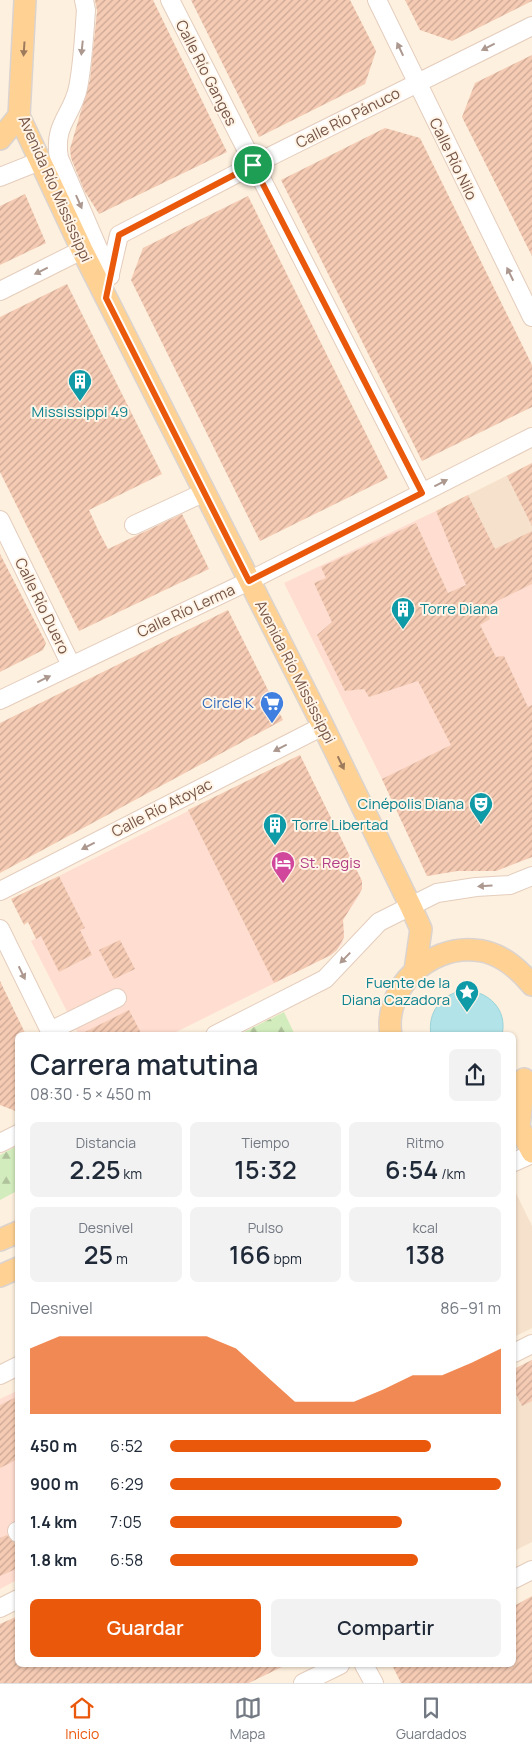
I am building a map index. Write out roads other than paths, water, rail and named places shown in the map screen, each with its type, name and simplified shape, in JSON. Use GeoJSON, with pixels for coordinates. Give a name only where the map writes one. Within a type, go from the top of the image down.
{"type":"FeatureCollection","features":[{"type":"Feature","properties":{"kind":"main road","name":"Avenida Río Mississippi"},"geometry":{"type":"LineString","coordinates":[[25,0],[19,111],[40,161],[106,298],[323,726],[421,929],[439,943],[462,951]]}},
{"type":"Feature","properties":{"kind":"main road"},"geometry":{"type":"LineString","coordinates":[[0,139],[19,111]]}},
{"type":"Feature","properties":{"kind":"main road"},"geometry":{"type":"LineString","coordinates":[[415,971],[421,929]]}},
{"type":"Feature","properties":{"kind":"main road"},"geometry":{"type":"LineString","coordinates":[[391,1032],[394,1001],[407,978],[426,961],[449,951],[474,950],[498,956],[519,969],[531,981]]}},
{"type":"Feature","properties":{"kind":"main road"},"geometry":{"type":"LineString","coordinates":[[523,1078],[516,1125],[532,1153]]}},
{"type":"Feature","properties":{"kind":"main road"},"geometry":{"type":"LineString","coordinates":[[0,1240],[15,1233]]}},
{"type":"Feature","properties":{"kind":"main road"},"geometry":{"type":"LineString","coordinates":[[0,1276],[15,1269]]}},
{"type":"Feature","properties":{"kind":"street"},"geometry":{"type":"LineString","coordinates":[[84,0],[86,10],[78,89],[58,132],[56,143],[59,158],[110,274]]}},
{"type":"Feature","properties":{"kind":"street","name":"Calle Río Ganges"},"geometry":{"type":"LineString","coordinates":[[170,0],[422,493]]}},
{"type":"Feature","properties":{"kind":"street","name":"Calle Río Nilo"},"geometry":{"type":"LineString","coordinates":[[377,0],[416,84],[532,318]]}},
{"type":"Feature","properties":{"kind":"street","name":"Calle Río Pánuco"},"geometry":{"type":"LineString","coordinates":[[106,298],[119,235],[253,165],[532,26]]}},
{"type":"Feature","properties":{"kind":"street"},"geometry":{"type":"LineString","coordinates":[[0,177],[40,161]]}},
{"type":"Feature","properties":{"kind":"street"},"geometry":{"type":"LineString","coordinates":[[0,291],[82,250]]}},
{"type":"Feature","properties":{"kind":"street","name":"Calle Río Lerma"},"geometry":{"type":"LineString","coordinates":[[0,700],[249,581],[532,437]]}},
{"type":"Feature","properties":{"kind":"street"},"geometry":{"type":"LineString","coordinates":[[134,525],[205,492]]}},
{"type":"Feature","properties":{"kind":"street","name":"Calle Río Duero"},"geometry":{"type":"LineString","coordinates":[[0,520],[71,666]]}},
{"type":"Feature","properties":{"kind":"street","name":"Calle Río Atoyac"},"geometry":{"type":"LineString","coordinates":[[0,891],[323,726]]}},
{"type":"Feature","properties":{"kind":"street"},"geometry":{"type":"LineString","coordinates":[[221,1032],[325,978],[379,922],[437,893],[476,887],[510,885],[532,876]]}},
{"type":"Feature","properties":{"kind":"street"},"geometry":{"type":"LineString","coordinates":[[0,929],[51,1032]]}},
{"type":"Feature","properties":{"kind":"street"},"geometry":{"type":"LineString","coordinates":[[53,1032],[117,998]]}},
{"type":"Feature","properties":{"kind":"street"},"geometry":{"type":"LineString","coordinates":[[0,1143],[15,1136]]}},
{"type":"Feature","properties":{"kind":"street"},"geometry":{"type":"LineString","coordinates":[[516,1161],[532,1153]]}},
{"type":"Feature","properties":{"kind":"street"},"geometry":{"type":"LineString","coordinates":[[516,1352],[532,1344]]}},
{"type":"Feature","properties":{"kind":"street"},"geometry":{"type":"LineString","coordinates":[[0,1375],[15,1368]]}},
{"type":"Feature","properties":{"kind":"street"},"geometry":{"type":"LineString","coordinates":[[516,1578],[532,1570]]}},
{"type":"Feature","properties":{"kind":"street"},"geometry":{"type":"LineString","coordinates":[[0,1608],[15,1600]]}},
{"type":"Feature","properties":{"kind":"street"},"geometry":{"type":"LineString","coordinates":[[303,1683],[336,1667]]}},
{"type":"Feature","properties":{"kind":"street"},"geometry":{"type":"LineString","coordinates":[[365,1667],[374,1683]]}},
{"type":"Feature","properties":{"kind":"water","name":"Fuente de la Diana Cazadora"},"geometry":{"type":"Polygon","coordinates":[[[464,990],[473,991],[494,1003],[502,1017],[502,1032],[431,1032],[431,1019],[438,1005],[449,995],[464,990]]]}},
{"type":"Feature","properties":{"kind":"place","name":"Mississippi 49"},"geometry":{"type":"Point","coordinates":[80,402]}},
{"type":"Feature","properties":{"kind":"place","name":"Torre Diana"},"geometry":{"type":"Point","coordinates":[403,630]}},
{"type":"Feature","properties":{"kind":"place","name":"Circle K"},"geometry":{"type":"Point","coordinates":[272,724]}},
{"type":"Feature","properties":{"kind":"place","name":"Cinépolis Diana"},"geometry":{"type":"Point","coordinates":[481,825]}},
{"type":"Feature","properties":{"kind":"place","name":"Torre Libertad"},"geometry":{"type":"Point","coordinates":[275,846]}},
{"type":"Feature","properties":{"kind":"place","name":"St. Regis"},"geometry":{"type":"Point","coordinates":[283,884]}},
{"type":"Feature","properties":{"kind":"place","name":"Fuente de la Diana Cazadora"},"geometry":{"type":"Point","coordinates":[467,1013]}}]}
